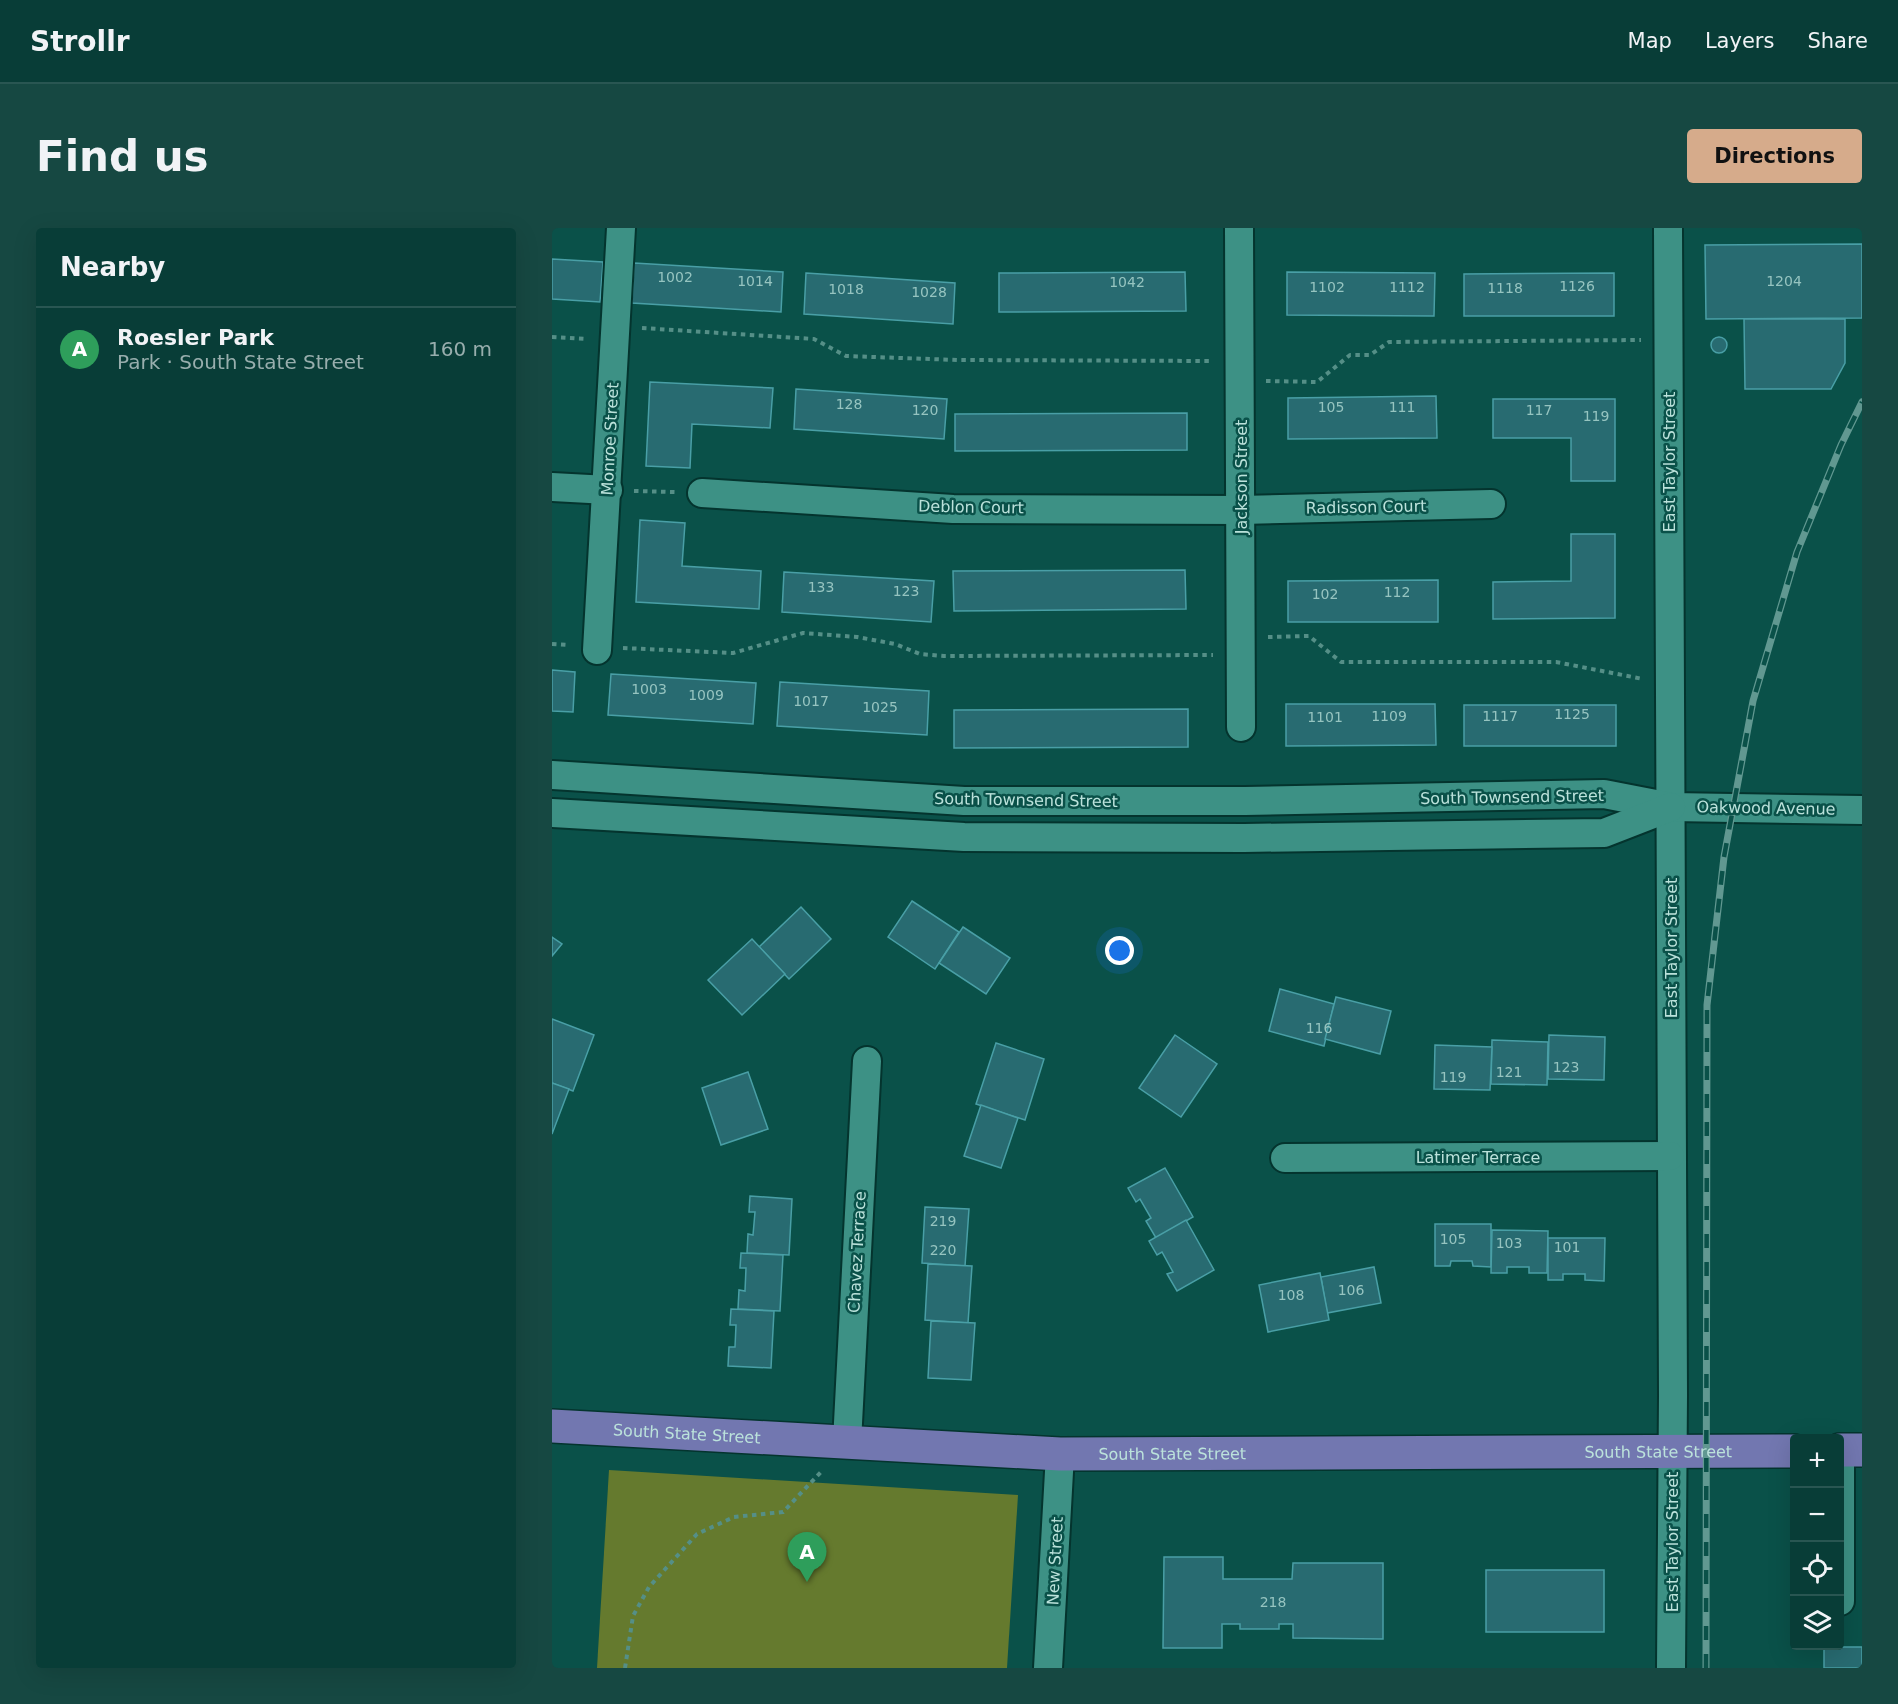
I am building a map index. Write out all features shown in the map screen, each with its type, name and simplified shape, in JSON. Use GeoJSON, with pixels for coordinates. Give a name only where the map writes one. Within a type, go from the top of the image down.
{"type":"FeatureCollection","features":[{"type":"Feature","properties":{"kind":"main road","name":"South State Street"},"geometry":{"type":"LineString","coordinates":[[552,1426],[1060,1454],[1790,1450]]}},
{"type":"Feature","properties":{"kind":"main road"},"geometry":{"type":"LineString","coordinates":[[1844,1450],[1862,1450]]}},
{"type":"Feature","properties":{"kind":"street","name":"Monroe Street"},"geometry":{"type":"LineString","coordinates":[[597,650],[608,490],[621,228]]}},
{"type":"Feature","properties":{"kind":"street","name":"Jackson Street"},"geometry":{"type":"LineString","coordinates":[[1239,228],[1241,727]]}},
{"type":"Feature","properties":{"kind":"street","name":"East Taylor Street"},"geometry":{"type":"LineString","coordinates":[[1668,228],[1673,1450],[1671,1668]]}},
{"type":"Feature","properties":{"kind":"street"},"geometry":{"type":"LineString","coordinates":[[552,487],[608,490]]}},
{"type":"Feature","properties":{"kind":"street","name":"Deblon Court"},"geometry":{"type":"LineString","coordinates":[[702,493],[953,509],[1241,510]]}},
{"type":"Feature","properties":{"kind":"street","name":"Radisson Court"},"geometry":{"type":"LineString","coordinates":[[1241,510],[1491,504]]}},
{"type":"Feature","properties":{"kind":"street","name":"South Townsend Street"},"geometry":{"type":"LineString","coordinates":[[552,775],[964,801],[1245,801],[1604,794],[1671,807]]}},
{"type":"Feature","properties":{"kind":"street"},"geometry":{"type":"LineString","coordinates":[[885,832],[887,796]]}},
{"type":"Feature","properties":{"kind":"street"},"geometry":{"type":"LineString","coordinates":[[1244,838],[1245,801]]}},
{"type":"Feature","properties":{"kind":"street"},"geometry":{"type":"LineString","coordinates":[[552,813],[964,837],[1244,838],[1604,833],[1671,807]]}},
{"type":"Feature","properties":{"kind":"street","name":"Oakwood Avenue"},"geometry":{"type":"LineString","coordinates":[[1671,807],[1862,810]]}},
{"type":"Feature","properties":{"kind":"street","name":"Chavez Terrace"},"geometry":{"type":"LineString","coordinates":[[847,1442],[867,1061]]}},
{"type":"Feature","properties":{"kind":"street","name":"Latimer Terrace"},"geometry":{"type":"LineString","coordinates":[[1286,1158],[1670,1156]]}},
{"type":"Feature","properties":{"kind":"street","name":"New Street"},"geometry":{"type":"LineString","coordinates":[[1048,1668],[1060,1454]]}},
{"type":"Feature","properties":{"kind":"street"},"geometry":{"type":"LineString","coordinates":[[1840,1488],[1840,1596]]}},
{"type":"Feature","properties":{"kind":"path"},"geometry":{"type":"LineString","coordinates":[[615,340],[636,327],[814,339],[846,356],[1240,371],[1317,382],[1350,355],[1370,355],[1389,342],[1669,340]]}},
{"type":"Feature","properties":{"kind":"path"},"geometry":{"type":"LineString","coordinates":[[608,490],[702,493]]}},
{"type":"Feature","properties":{"kind":"path"},"geometry":{"type":"LineString","coordinates":[[597,650],[594,665],[611,647],[733,653],[803,633],[857,637],[895,644],[920,654],[944,656],[1241,646],[1310,636],[1341,662],[1556,662],[1670,684]]}},
{"type":"Feature","properties":{"kind":"path"},"geometry":{"type":"LineString","coordinates":[[625,1668],[633,1616],[649,1587],[697,1534],[734,1517],[783,1512],[847,1442]]}},
{"type":"Feature","properties":{"kind":"green space"},"geometry":{"type":"Polygon","coordinates":[[[609,1470],[1018,1495],[1007,1668],[597,1668],[609,1470]]]}},
{"type":"Feature","properties":{"kind":"building"},"geometry":{"type":"Polygon","coordinates":[[[1862,244],[1862,318],[1706,319],[1705,245],[1862,244]]]}},
{"type":"Feature","properties":{"kind":"building"},"geometry":{"type":"Polygon","coordinates":[[[552,259],[603,262],[600,302],[552,299],[552,259]]]}},
{"type":"Feature","properties":{"kind":"building"},"geometry":{"type":"Polygon","coordinates":[[[634,263],[783,272],[781,312],[632,303],[634,263]]]}},
{"type":"Feature","properties":{"kind":"building"},"geometry":{"type":"Polygon","coordinates":[[[1185,272],[1186,311],[999,312],[999,273],[1185,272]]]}},
{"type":"Feature","properties":{"kind":"building"},"geometry":{"type":"Polygon","coordinates":[[[1287,272],[1435,273],[1434,316],[1287,315],[1287,272]]]}},
{"type":"Feature","properties":{"kind":"building"},"geometry":{"type":"Polygon","coordinates":[[[806,273],[955,283],[953,324],[804,314],[806,273]]]}},
{"type":"Feature","properties":{"kind":"building"},"geometry":{"type":"Polygon","coordinates":[[[1614,273],[1614,316],[1464,316],[1464,274],[1614,273]]]}},
{"type":"Feature","properties":{"kind":"building"},"geometry":{"type":"Polygon","coordinates":[[[1744,319],[1845,319],[1845,363],[1831,389],[1745,389],[1744,319]]]}},
{"type":"Feature","properties":{"kind":"building"},"geometry":{"type":"Polygon","coordinates":[[[1716,337],[1722,337],[1727,345],[1725,351],[1716,353],[1711,348],[1711,342],[1716,337]]]}},
{"type":"Feature","properties":{"kind":"building"},"geometry":{"type":"Polygon","coordinates":[[[650,382],[773,388],[770,428],[692,424],[690,468],[646,466],[650,382]]]}},
{"type":"Feature","properties":{"kind":"building"},"geometry":{"type":"Polygon","coordinates":[[[796,389],[947,399],[944,439],[794,429],[796,389]]]}},
{"type":"Feature","properties":{"kind":"building"},"geometry":{"type":"Polygon","coordinates":[[[1436,396],[1437,438],[1288,439],[1288,398],[1436,396]]]}},
{"type":"Feature","properties":{"kind":"building"},"geometry":{"type":"Polygon","coordinates":[[[1493,399],[1615,399],[1615,481],[1571,481],[1571,438],[1493,438],[1493,399]]]}},
{"type":"Feature","properties":{"kind":"building"},"geometry":{"type":"Polygon","coordinates":[[[1187,413],[1187,450],[955,451],[955,414],[1187,413]]]}},
{"type":"Feature","properties":{"kind":"building"},"geometry":{"type":"Polygon","coordinates":[[[640,520],[685,523],[682,566],[761,571],[759,609],[636,602],[640,520]]]}},
{"type":"Feature","properties":{"kind":"building"},"geometry":{"type":"Polygon","coordinates":[[[1571,534],[1615,534],[1615,618],[1493,619],[1493,582],[1571,581],[1571,534]]]}},
{"type":"Feature","properties":{"kind":"building"},"geometry":{"type":"Polygon","coordinates":[[[1185,570],[1186,609],[954,611],[953,571],[1185,570]]]}},
{"type":"Feature","properties":{"kind":"building"},"geometry":{"type":"Polygon","coordinates":[[[784,572],[934,581],[931,622],[782,612],[784,572]]]}},
{"type":"Feature","properties":{"kind":"building"},"geometry":{"type":"Polygon","coordinates":[[[1438,580],[1438,622],[1288,622],[1288,581],[1438,580]]]}},
{"type":"Feature","properties":{"kind":"building"},"geometry":{"type":"Polygon","coordinates":[[[552,670],[575,672],[573,712],[552,711],[552,670]]]}},
{"type":"Feature","properties":{"kind":"building"},"geometry":{"type":"Polygon","coordinates":[[[611,674],[756,683],[753,724],[608,715],[611,674]]]}},
{"type":"Feature","properties":{"kind":"building"},"geometry":{"type":"Polygon","coordinates":[[[780,682],[929,691],[927,735],[777,726],[780,682]]]}},
{"type":"Feature","properties":{"kind":"building"},"geometry":{"type":"Polygon","coordinates":[[[1286,704],[1435,704],[1436,745],[1286,746],[1286,704]]]}},
{"type":"Feature","properties":{"kind":"building"},"geometry":{"type":"Polygon","coordinates":[[[1464,705],[1616,705],[1616,746],[1464,746],[1464,705]]]}},
{"type":"Feature","properties":{"kind":"building"},"geometry":{"type":"Polygon","coordinates":[[[1188,709],[1188,747],[954,748],[954,710],[1188,709]]]}},
{"type":"Feature","properties":{"kind":"building"},"geometry":{"type":"Polygon","coordinates":[[[912,901],[959,932],[935,969],[888,937],[912,901]]]}},
{"type":"Feature","properties":{"kind":"building"},"geometry":{"type":"Polygon","coordinates":[[[801,907],[831,939],[789,979],[759,947],[801,907]]]}},
{"type":"Feature","properties":{"kind":"building"},"geometry":{"type":"Polygon","coordinates":[[[963,927],[1010,958],[986,994],[939,963],[963,927]]]}},
{"type":"Feature","properties":{"kind":"building"},"geometry":{"type":"Polygon","coordinates":[[[552,937],[562,944],[552,956],[552,937]]]}},
{"type":"Feature","properties":{"kind":"building"},"geometry":{"type":"Polygon","coordinates":[[[752,939],[785,974],[742,1015],[708,980],[752,939]]]}},
{"type":"Feature","properties":{"kind":"building"},"geometry":{"type":"Polygon","coordinates":[[[1280,989],[1334,1004],[1324,1046],[1269,1031],[1280,989]]]}},
{"type":"Feature","properties":{"kind":"building"},"geometry":{"type":"Polygon","coordinates":[[[1336,997],[1391,1011],[1380,1054],[1325,1039],[1336,997]]]}},
{"type":"Feature","properties":{"kind":"building"},"geometry":{"type":"Polygon","coordinates":[[[552,1019],[594,1035],[573,1091],[552,1083],[552,1019]]]}},
{"type":"Feature","properties":{"kind":"building"},"geometry":{"type":"Polygon","coordinates":[[[1175,1035],[1217,1064],[1181,1117],[1139,1088],[1175,1035]]]}},
{"type":"Feature","properties":{"kind":"building"},"geometry":{"type":"Polygon","coordinates":[[[1549,1035],[1605,1037],[1604,1080],[1548,1079],[1549,1035]]]}},
{"type":"Feature","properties":{"kind":"building"},"geometry":{"type":"Polygon","coordinates":[[[1492,1040],[1548,1042],[1547,1085],[1491,1084],[1492,1040]]]}},
{"type":"Feature","properties":{"kind":"building"},"geometry":{"type":"Polygon","coordinates":[[[996,1043],[1044,1059],[1025,1120],[976,1104],[996,1043]]]}},
{"type":"Feature","properties":{"kind":"building"},"geometry":{"type":"Polygon","coordinates":[[[1435,1045],[1492,1047],[1490,1090],[1434,1089],[1435,1045]]]}},
{"type":"Feature","properties":{"kind":"building"},"geometry":{"type":"Polygon","coordinates":[[[748,1072],[768,1129],[721,1145],[702,1088],[748,1072]]]}},
{"type":"Feature","properties":{"kind":"building"},"geometry":{"type":"Polygon","coordinates":[[[552,1083],[569,1089],[552,1134],[552,1083]]]}},
{"type":"Feature","properties":{"kind":"building"},"geometry":{"type":"Polygon","coordinates":[[[981,1105],[1018,1118],[1001,1168],[964,1156],[981,1105]]]}},
{"type":"Feature","properties":{"kind":"building"},"geometry":{"type":"Polygon","coordinates":[[[1165,1168],[1193,1217],[1156,1238],[1146,1221],[1151,1218],[1140,1199],[1136,1202],[1128,1188],[1165,1168]]]}},
{"type":"Feature","properties":{"kind":"building"},"geometry":{"type":"Polygon","coordinates":[[[750,1196],[792,1199],[789,1255],[747,1253],[748,1234],[753,1235],[755,1212],[749,1212],[750,1196]]]}},
{"type":"Feature","properties":{"kind":"building"},"geometry":{"type":"Polygon","coordinates":[[[925,1207],[969,1209],[965,1266],[922,1263],[925,1207]]]}},
{"type":"Feature","properties":{"kind":"building"},"geometry":{"type":"Polygon","coordinates":[[[1186,1220],[1214,1270],[1177,1291],[1167,1274],[1173,1272],[1162,1252],[1157,1255],[1149,1241],[1186,1220]]]}},
{"type":"Feature","properties":{"kind":"building"},"geometry":{"type":"Polygon","coordinates":[[[1435,1224],[1491,1224],[1491,1267],[1473,1266],[1472,1261],[1451,1261],[1450,1266],[1435,1266],[1435,1224]]]}},
{"type":"Feature","properties":{"kind":"building"},"geometry":{"type":"Polygon","coordinates":[[[1492,1230],[1548,1231],[1547,1273],[1529,1273],[1529,1267],[1507,1267],[1507,1273],[1491,1273],[1492,1230]]]}},
{"type":"Feature","properties":{"kind":"building"},"geometry":{"type":"Polygon","coordinates":[[[1548,1238],[1605,1238],[1604,1281],[1585,1280],[1585,1274],[1563,1274],[1563,1280],[1548,1280],[1548,1238]]]}},
{"type":"Feature","properties":{"kind":"building"},"geometry":{"type":"Polygon","coordinates":[[[741,1253],[783,1255],[780,1311],[738,1309],[739,1290],[745,1291],[746,1268],[740,1268],[741,1253]]]}},
{"type":"Feature","properties":{"kind":"building"},"geometry":{"type":"Polygon","coordinates":[[[928,1264],[972,1266],[968,1323],[925,1320],[928,1264]]]}},
{"type":"Feature","properties":{"kind":"building"},"geometry":{"type":"Polygon","coordinates":[[[1374,1267],[1381,1303],[1327,1313],[1321,1277],[1374,1267]]]}},
{"type":"Feature","properties":{"kind":"building"},"geometry":{"type":"Polygon","coordinates":[[[1320,1273],[1329,1320],[1268,1332],[1259,1285],[1320,1273]]]}},
{"type":"Feature","properties":{"kind":"building"},"geometry":{"type":"Polygon","coordinates":[[[731,1309],[774,1311],[771,1368],[728,1366],[729,1347],[735,1347],[736,1325],[730,1325],[731,1309]]]}},
{"type":"Feature","properties":{"kind":"building"},"geometry":{"type":"Polygon","coordinates":[[[931,1321],[975,1323],[971,1380],[928,1378],[931,1321]]]}},
{"type":"Feature","properties":{"kind":"building"},"geometry":{"type":"Polygon","coordinates":[[[1164,1557],[1223,1557],[1223,1579],[1292,1579],[1293,1563],[1383,1563],[1383,1639],[1293,1638],[1293,1624],[1279,1624],[1279,1629],[1240,1629],[1240,1624],[1222,1624],[1222,1648],[1163,1648],[1164,1557]]]}},
{"type":"Feature","properties":{"kind":"building"},"geometry":{"type":"Polygon","coordinates":[[[1486,1570],[1604,1570],[1604,1632],[1486,1632],[1486,1570]]]}},
{"type":"Feature","properties":{"kind":"building"},"geometry":{"type":"Polygon","coordinates":[[[1862,1647],[1862,1668],[1824,1668],[1824,1650],[1862,1647]]]}},
{"type":"Feature","properties":{"kind":"railway"},"geometry":{"type":"LineString","coordinates":[[1706,1668],[1707,1005],[1724,857],[1753,701],[1797,552],[1841,445],[1862,402]]}},
{"type":"Feature","properties":{"kind":"place","name":"Roesler Park"},"geometry":{"type":"Point","coordinates":[807,1582]}}]}
